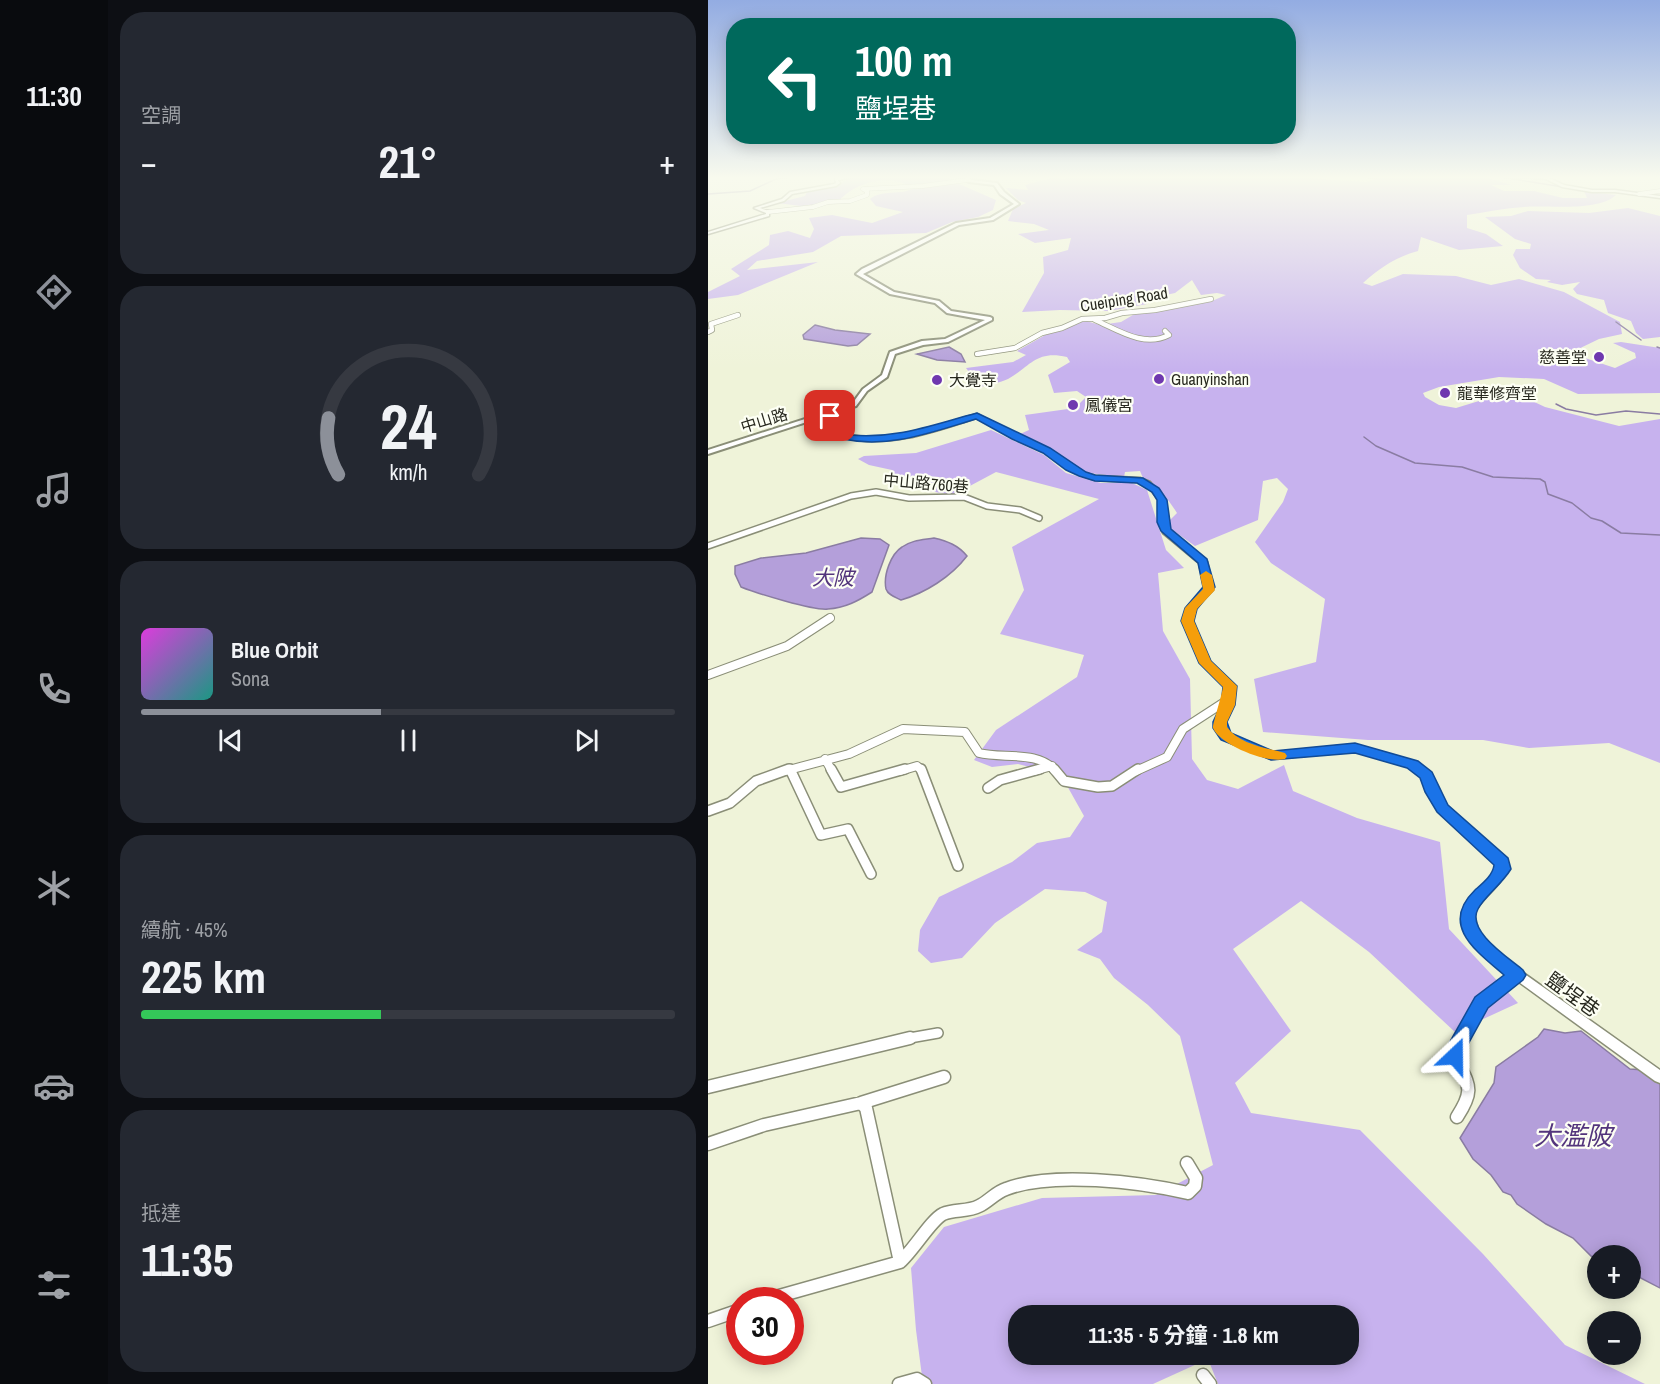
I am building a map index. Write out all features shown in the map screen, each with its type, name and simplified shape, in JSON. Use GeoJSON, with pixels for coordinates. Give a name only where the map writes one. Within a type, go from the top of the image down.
{"type":"FeatureCollection","features":[{"type":"Feature","properties":{"kind":"main road"},"geometry":{"type":"LineString","coordinates":[[828,413],[856,403],[865,390],[885,376],[892,353],[916,344],[946,341],[990,319],[949,312],[937,302],[892,293],[860,276],[864,270],[923,241]]}},
{"type":"Feature","properties":{"kind":"main road","name":"中山路"},"geometry":{"type":"LineString","coordinates":[[708,452],[828,413]]}},
{"type":"Feature","properties":{"kind":"street","name":"Cueiping Road"},"geometry":{"type":"LineString","coordinates":[[977,354],[1015,348],[1042,333],[1067,326],[1077,320],[1104,318],[1211,299]]}},
{"type":"Feature","properties":{"kind":"street"},"geometry":{"type":"LineString","coordinates":[[708,332],[712,330],[710,325],[713,323],[738,315]]}},
{"type":"Feature","properties":{"kind":"street"},"geometry":{"type":"LineString","coordinates":[[1091,318],[1137,339],[1163,339],[1169,335],[1165,331]]}},
{"type":"Feature","properties":{"kind":"street"},"geometry":{"type":"LineString","coordinates":[[828,413],[835,423]]}},
{"type":"Feature","properties":{"kind":"street","name":"鹽埕巷"},"geometry":{"type":"LineString","coordinates":[[835,423],[847,437],[874,440],[900,438],[977,416],[1007,433],[1047,450],[1070,468],[1082,474],[1109,479],[1140,480],[1155,490],[1162,500],[1163,522],[1166,531],[1203,562],[1209,587],[1191,608],[1187,621],[1206,663],[1229,683],[1228,705],[1220,722],[1222,732],[1232,740],[1266,754],[1278,756],[1334,748],[1355,748],[1391,756],[1413,764],[1424,772],[1443,809],[1503,863],[1503,869],[1471,904],[1468,913],[1468,922],[1478,943],[1517,975],[1660,1077]]}},
{"type":"Feature","properties":{"kind":"street"},"geometry":{"type":"LineString","coordinates":[[810,420],[835,423]]}},
{"type":"Feature","properties":{"kind":"street","name":"中山路760巷"},"geometry":{"type":"LineString","coordinates":[[708,546],[800,512],[855,495],[876,492],[909,498],[964,497],[981,504],[1016,510],[1039,518]]}},
{"type":"Feature","properties":{"kind":"street"},"geometry":{"type":"LineString","coordinates":[[708,675],[790,647],[830,618]]}},
{"type":"Feature","properties":{"kind":"street"},"geometry":{"type":"LineString","coordinates":[[708,811],[730,803],[756,781],[790,769],[849,754],[897,731],[909,728],[965,732],[979,753],[1027,758],[1052,766],[1064,781],[1112,786],[1143,766],[1167,757],[1183,729],[1223,703],[1228,705]]}},
{"type":"Feature","properties":{"kind":"street"},"geometry":{"type":"LineString","coordinates":[[825,759],[841,787],[917,766],[921,768],[958,866]]}},
{"type":"Feature","properties":{"kind":"street"},"geometry":{"type":"LineString","coordinates":[[988,788],[1000,780],[1052,766]]}},
{"type":"Feature","properties":{"kind":"street"},"geometry":{"type":"LineString","coordinates":[[790,769],[821,835],[848,829],[871,874]]}},
{"type":"Feature","properties":{"kind":"street"},"geometry":{"type":"LineString","coordinates":[[1457,1117],[1468,1100],[1470,1089],[1455,1056],[1457,1047],[1482,1002],[1517,975]]}},
{"type":"Feature","properties":{"kind":"street"},"geometry":{"type":"LineString","coordinates":[[708,1087],[924,1034],[938,1033]]}},
{"type":"Feature","properties":{"kind":"street"},"geometry":{"type":"LineString","coordinates":[[708,1144],[764,1125],[861,1103],[944,1077]]}},
{"type":"Feature","properties":{"kind":"street"},"geometry":{"type":"LineString","coordinates":[[861,1103],[866,1108],[900,1262]]}},
{"type":"Feature","properties":{"kind":"street"},"geometry":{"type":"LineString","coordinates":[[804,1289],[900,1262],[910,1254],[943,1214],[978,1207],[1004,1189],[1028,1183],[1075,1180],[1150,1184],[1188,1193],[1195,1185],[1197,1177],[1196,1171],[1187,1163]]}},
{"type":"Feature","properties":{"kind":"street"},"geometry":{"type":"LineString","coordinates":[[708,1321],[726,1315]]}},
{"type":"Feature","properties":{"kind":"street"},"geometry":{"type":"LineString","coordinates":[[899,1384],[917,1378],[925,1384]]}},
{"type":"Feature","properties":{"kind":"shaded area"},"geometry":{"type":"Polygon","coordinates":[[[769,241],[833,241],[813,252],[757,261],[747,270],[818,262],[738,295],[708,299],[708,292],[740,276],[731,269],[769,245],[769,241]]]}},
{"type":"Feature","properties":{"kind":"shaded area"},"geometry":{"type":"Polygon","coordinates":[[[1030,241],[1052,241],[1035,243],[1030,241]]]}},
{"type":"Feature","properties":{"kind":"shaded area"},"geometry":{"type":"Polygon","coordinates":[[[1070,241],[1420,241],[1418,251],[1389,263],[1363,283],[1372,286],[1403,274],[1456,276],[1491,285],[1519,279],[1564,292],[1620,322],[1622,334],[1599,339],[1570,353],[1615,368],[1636,358],[1635,353],[1613,343],[1621,342],[1660,348],[1660,393],[1578,394],[1544,379],[1499,377],[1439,387],[1423,393],[1425,397],[1439,405],[1456,408],[1502,394],[1528,399],[1545,407],[1619,426],[1660,419],[1660,763],[1609,743],[1529,748],[1483,740],[1368,740],[1263,732],[1254,679],[1316,662],[1325,599],[1271,563],[1255,542],[1283,502],[1288,489],[1277,478],[1263,481],[1258,520],[1195,546],[1171,529],[1170,520],[1177,513],[1158,488],[1143,478],[1140,471],[1125,472],[1124,477],[1088,473],[1073,466],[1037,441],[1020,434],[1029,430],[1025,415],[1075,408],[1086,397],[1077,391],[1054,393],[1048,375],[1070,362],[1067,357],[1057,355],[1041,357],[1002,382],[981,387],[966,368],[1013,362],[1026,355],[1017,351],[1047,334],[1063,330],[1083,320],[1100,325],[1121,322],[1138,312],[1212,301],[1226,295],[1217,293],[1201,295],[1192,280],[1175,293],[1147,299],[1147,304],[1109,311],[1022,312],[1044,273],[1043,257],[1068,250],[1070,241]]]}},
{"type":"Feature","properties":{"kind":"shaded area"},"geometry":{"type":"Polygon","coordinates":[[[1431,241],[1495,241],[1503,246],[1459,250],[1431,241]]]}},
{"type":"Feature","properties":{"kind":"shaded area"},"geometry":{"type":"Polygon","coordinates":[[[1520,241],[1660,241],[1660,337],[1643,339],[1636,333],[1631,321],[1608,313],[1604,300],[1577,294],[1573,289],[1580,282],[1562,285],[1547,282],[1551,280],[1536,279],[1520,268],[1513,255],[1516,249],[1530,249],[1531,244],[1520,241]]]}},
{"type":"Feature","properties":{"kind":"shaded area"},"geometry":{"type":"Polygon","coordinates":[[[991,430],[1044,455],[1066,473],[1101,483],[1132,483],[1147,490],[1166,550],[1184,568],[1158,573],[1163,631],[1190,679],[1192,759],[1207,780],[1238,789],[1284,765],[1293,791],[1357,818],[1440,842],[1449,929],[1518,1003],[1455,1032],[1369,952],[1301,901],[1233,949],[1291,1031],[1235,1083],[1251,1113],[1360,1130],[1483,1254],[1565,1345],[1587,1356],[1587,1365],[1606,1365],[1645,1384],[1218,1384],[1210,1365],[1359,1365],[1359,1305],[1008,1305],[1008,1365],[1195,1365],[1153,1384],[923,1384],[911,1268],[944,1227],[1042,1198],[1156,1195],[1213,1165],[1180,1036],[1148,1005],[1114,978],[1100,959],[1077,950],[1102,932],[1107,902],[1085,892],[1045,889],[995,923],[962,958],[931,963],[918,951],[920,930],[939,897],[1012,862],[1037,843],[1070,837],[1084,816],[1061,775],[1018,764],[992,767],[974,760],[996,730],[1077,677],[1084,655],[1000,634],[1024,590],[1012,547],[1099,499],[996,472],[953,495],[899,486],[892,470],[869,465],[858,459],[864,456],[916,453],[991,430]]]}},
{"type":"Feature","properties":{"kind":"water"},"geometry":{"type":"Polygon","coordinates":[[[815,325],[870,334],[857,345],[848,346],[804,339],[803,335],[815,325]]]}},
{"type":"Feature","properties":{"kind":"water"},"geometry":{"type":"Polygon","coordinates":[[[949,347],[961,354],[965,362],[937,360],[917,354],[949,347]]]}},
{"type":"Feature","properties":{"kind":"water","name":"大陂"},"geometry":{"type":"Polygon","coordinates":[[[861,538],[880,539],[889,545],[872,592],[840,607],[821,609],[759,593],[741,587],[735,574],[735,566],[761,558],[806,553],[861,538]]]}},
{"type":"Feature","properties":{"kind":"water","name":"大陂"},"geometry":{"type":"Polygon","coordinates":[[[934,538],[952,544],[967,556],[945,577],[919,593],[901,600],[890,594],[885,583],[894,555],[910,543],[934,538]]]}},
{"type":"Feature","properties":{"kind":"water","name":"大濫陂"},"geometry":{"type":"Polygon","coordinates":[[[1544,1029],[1565,1033],[1581,1031],[1630,1069],[1645,1070],[1660,1080],[1660,1288],[1641,1278],[1641,1245],[1587,1245],[1587,1252],[1573,1238],[1546,1224],[1517,1204],[1511,1195],[1503,1192],[1491,1175],[1473,1159],[1460,1138],[1494,1083],[1496,1067],[1538,1037],[1544,1029]]]}},
{"type":"Feature","properties":{"kind":"waterway"},"geometry":{"type":"LineString","coordinates":[[1616,322],[1641,340]]}},
{"type":"Feature","properties":{"kind":"waterway"},"geometry":{"type":"LineString","coordinates":[[1556,404],[1566,409],[1596,415],[1626,411],[1660,414]]}},
{"type":"Feature","properties":{"kind":"waterway"},"geometry":{"type":"LineString","coordinates":[[1364,437],[1376,446],[1415,463],[1462,467],[1493,477],[1540,479],[1545,482],[1548,494],[1572,503],[1591,518],[1602,521],[1621,533],[1660,535]]}},
{"type":"Feature","properties":{"kind":"slow traffic"},"geometry":{"type":"LineString","coordinates":[[1206,575],[1209,590],[1191,608],[1187,621],[1206,663],[1230,686],[1228,705],[1220,722],[1220,728],[1232,740],[1271,756],[1280,756]]}},
{"type":"Feature","properties":{"kind":"place","name":"慈善堂"},"geometry":{"type":"Point","coordinates":[1599,357]}},
{"type":"Feature","properties":{"kind":"place","name":"Guanyinshan"},"geometry":{"type":"Point","coordinates":[1159,379]}},
{"type":"Feature","properties":{"kind":"place","name":"大覺寺"},"geometry":{"type":"Point","coordinates":[937,380]}},
{"type":"Feature","properties":{"kind":"place","name":"龍華修齊堂"},"geometry":{"type":"Point","coordinates":[1445,393]}},
{"type":"Feature","properties":{"kind":"place","name":"鳳儀宮"},"geometry":{"type":"Point","coordinates":[1073,405]}},
{"type":"Feature","properties":{"kind":"route"},"geometry":{"type":"LineString","coordinates":[[830,416],[847,437],[874,440],[900,438],[977,416],[998,429],[1047,450],[1070,468],[1082,474],[1095,478],[1140,480],[1148,483],[1155,490],[1162,500],[1163,522],[1166,531],[1203,562],[1209,590],[1191,608],[1187,621],[1206,663],[1230,686],[1228,705],[1220,722],[1222,732],[1232,740],[1271,756],[1334,748],[1355,748],[1413,764],[1427,775],[1432,792],[1443,809],[1503,863],[1503,869],[1493,882],[1471,904],[1468,922],[1478,943],[1517,975],[1482,1002],[1457,1047],[1455,1056]]}}]}
